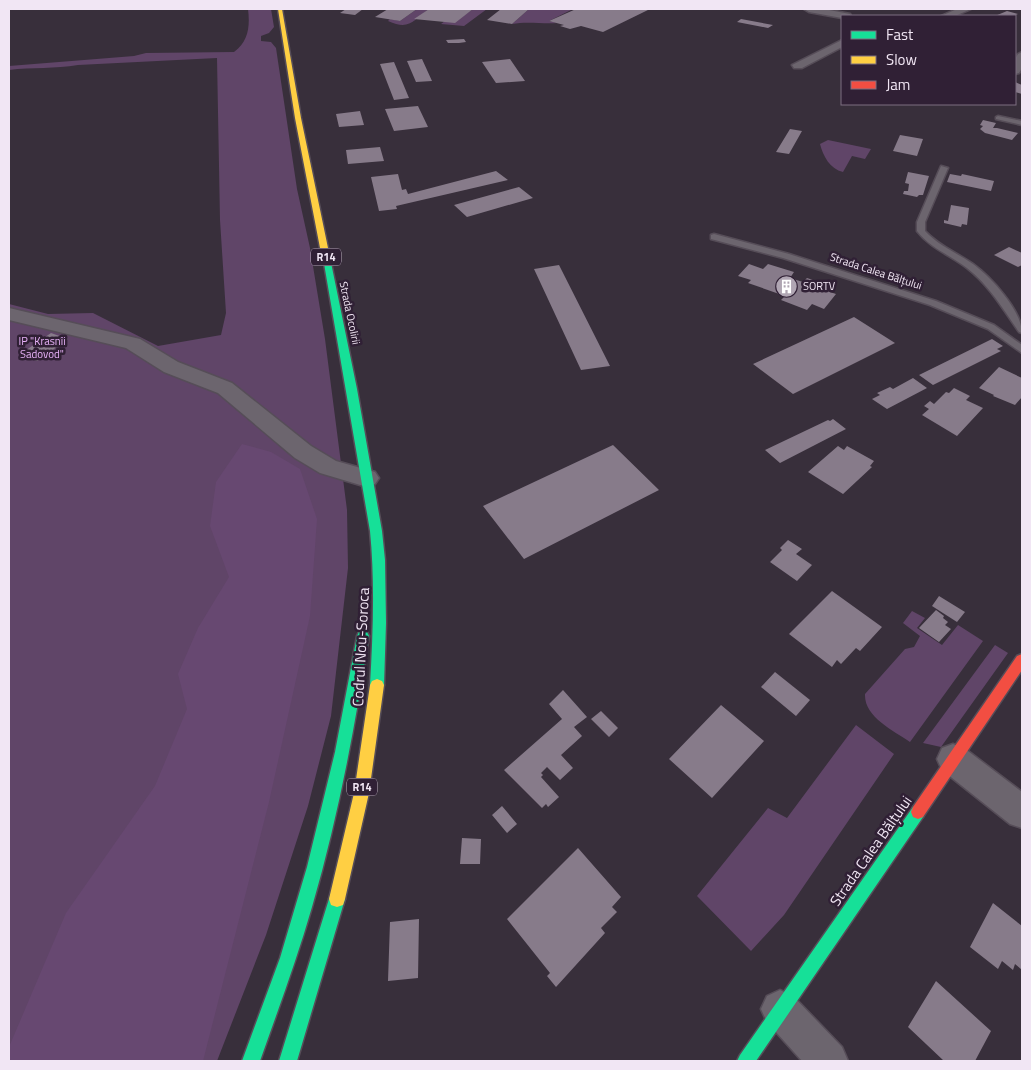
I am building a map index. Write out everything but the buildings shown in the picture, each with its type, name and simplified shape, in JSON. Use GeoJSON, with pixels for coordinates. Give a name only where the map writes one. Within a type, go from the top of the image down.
{"type":"FeatureCollection","features":[{"type":"Feature","properties":{"kind":"main road","name":"Strada Ocolirii"},"geometry":{"type":"LineString","coordinates":[[280,9],[299,126],[352,383],[371,505]]}},
{"type":"Feature","properties":{"kind":"main road","name":"R14"},"geometry":{"type":"LineString","coordinates":[[366,551],[371,505]]}},
{"type":"Feature","properties":{"kind":"main road","name":"Codrul Nou-Soroca"},"geometry":{"type":"LineString","coordinates":[[288,1061],[319,958],[358,811],[371,732],[379,656],[379,560],[371,505]]}},
{"type":"Feature","properties":{"kind":"main road","name":"Codrul Nou-Soroca"},"geometry":{"type":"LineString","coordinates":[[251,1061],[293,944],[337,783],[352,707],[363,623]]}},
{"type":"Feature","properties":{"kind":"main road","name":"Strada Calea Bălțului"},"geometry":{"type":"LineString","coordinates":[[746,1061],[952,759],[1022,660]]}},
{"type":"Feature","properties":{"kind":"street"},"geometry":{"type":"LineString","coordinates":[[809,9],[842,13]]}},
{"type":"Feature","properties":{"kind":"street"},"geometry":{"type":"LineString","coordinates":[[949,15],[966,9]]}},
{"type":"Feature","properties":{"kind":"street"},"geometry":{"type":"LineString","coordinates":[[798,65],[841,44]]}},
{"type":"Feature","properties":{"kind":"street"},"geometry":{"type":"LineString","coordinates":[[1016,68],[1022,56]]}},
{"type":"Feature","properties":{"kind":"street"},"geometry":{"type":"LineString","coordinates":[[9,314],[133,343],[171,367],[225,388],[303,452],[328,467],[367,478]]}},
{"type":"Feature","properties":{"kind":"street"},"geometry":{"type":"LineString","coordinates":[[952,759],[1022,812]]}},
{"type":"Feature","properties":{"kind":"street"},"geometry":{"type":"LineString","coordinates":[[780,1009],[828,1061]]}},
{"type":"Feature","properties":{"kind":"lane"},"geometry":{"type":"LineString","coordinates":[[998,118],[1022,123]]}},
{"type":"Feature","properties":{"kind":"lane"},"geometry":{"type":"LineString","coordinates":[[944,168],[921,222],[921,231],[933,243],[970,266],[990,284],[1003,298],[1022,330]]}},
{"type":"Feature","properties":{"kind":"lane","name":"Strada Calea Bălțului"},"geometry":{"type":"LineString","coordinates":[[714,237],[786,256],[933,303],[990,327],[1022,350]]}},
{"type":"Feature","properties":{"kind":"lane"},"geometry":{"type":"LineString","coordinates":[[312,1043],[319,958]]}},
{"type":"Feature","properties":{"kind":"green space","name":"IP \"Krasnîi Sadovod\""},"geometry":{"type":"Polygon","coordinates":[[[248,9],[271,9],[274,27],[269,33],[261,36],[261,41],[271,42],[276,48],[297,189],[310,248],[325,339],[347,510],[348,568],[331,716],[308,806],[266,935],[217,1061],[9,1061],[9,304],[48,314],[93,313],[158,346],[221,335],[226,313],[220,220],[217,58],[9,70],[9,66],[134,56],[146,53],[234,52],[246,38],[249,21],[248,9]]]}},
{"type":"Feature","properties":{"kind":"green space"},"geometry":{"type":"Polygon","coordinates":[[[417,9],[429,9],[411,23],[401,25],[388,21],[390,19],[400,21],[417,9]]]}},
{"type":"Feature","properties":{"kind":"green space"},"geometry":{"type":"Polygon","coordinates":[[[473,9],[487,9],[464,26],[441,24],[445,21],[455,22],[473,9]]]}},
{"type":"Feature","properties":{"kind":"green space"},"geometry":{"type":"Polygon","coordinates":[[[529,9],[573,9],[549,21],[557,23],[512,24],[529,9]]]}},
{"type":"Feature","properties":{"kind":"green space"},"geometry":{"type":"Polygon","coordinates":[[[828,140],[871,149],[865,159],[852,156],[843,172],[834,168],[823,153],[820,144],[828,140]]]}},
{"type":"Feature","properties":{"kind":"green space"},"geometry":{"type":"Polygon","coordinates":[[[912,611],[925,618],[917,628],[942,645],[958,625],[983,641],[910,742],[888,728],[874,716],[869,710],[865,694],[905,649],[914,647],[920,636],[903,623],[912,611]]]}},
{"type":"Feature","properties":{"kind":"green space"},"geometry":{"type":"Polygon","coordinates":[[[995,645],[1008,653],[941,747],[923,743],[995,645]]]}},
{"type":"Feature","properties":{"kind":"green space"},"geometry":{"type":"Polygon","coordinates":[[[856,725],[894,754],[784,915],[751,951],[697,896],[768,808],[787,818],[856,725]]]}},
{"type":"Feature","properties":{"kind":"shaded area"},"geometry":{"type":"Polygon","coordinates":[[[242,444],[271,452],[300,469],[317,519],[310,616],[269,802],[203,1061],[9,1061],[9,1047],[66,913],[155,786],[187,709],[178,674],[198,628],[229,577],[210,526],[216,482],[242,444]]]}},
{"type":"Feature","properties":{"kind":"traffic: fast"},"geometry":{"type":"LineString","coordinates":[[324,248],[352,389],[376,531],[379,560],[380,623],[377,685]]}},
{"type":"Feature","properties":{"kind":"traffic: fast"},"geometry":{"type":"LineString","coordinates":[[251,1061],[278,988],[305,905],[334,791],[350,714],[363,636]]}},
{"type":"Feature","properties":{"kind":"traffic: fast"},"geometry":{"type":"LineString","coordinates":[[746,1061],[918,812]]}},
{"type":"Feature","properties":{"kind":"traffic: fast"},"geometry":{"type":"LineString","coordinates":[[288,1061],[337,899]]}},
{"type":"Feature","properties":{"kind":"traffic: slow"},"geometry":{"type":"LineString","coordinates":[[280,9],[298,118],[324,248]]}},
{"type":"Feature","properties":{"kind":"traffic: slow"},"geometry":{"type":"LineString","coordinates":[[337,899],[362,793],[377,685]]}},
{"type":"Feature","properties":{"kind":"traffic: jam"},"geometry":{"type":"LineString","coordinates":[[918,812],[1022,660]]}},
{"type":"Feature","properties":{"kind":"place","name":"SORTV"},"geometry":{"type":"Point","coordinates":[787,286]}}]}
